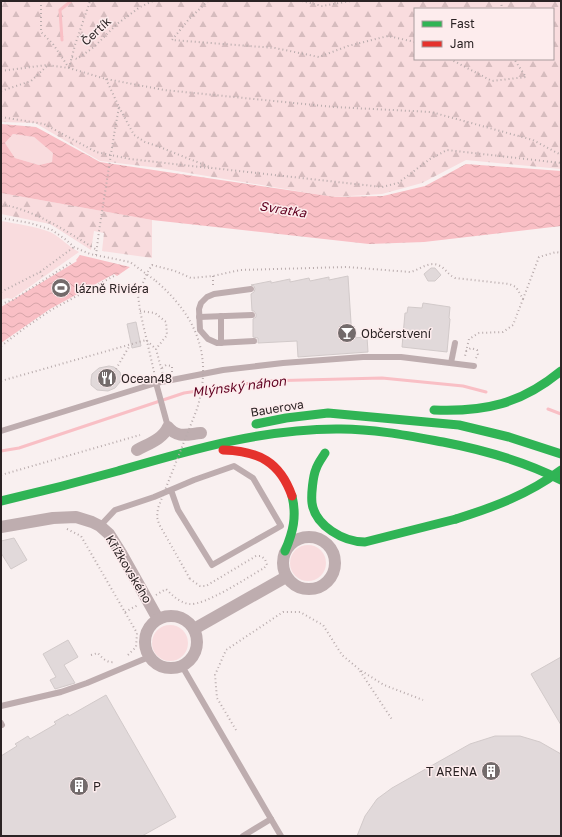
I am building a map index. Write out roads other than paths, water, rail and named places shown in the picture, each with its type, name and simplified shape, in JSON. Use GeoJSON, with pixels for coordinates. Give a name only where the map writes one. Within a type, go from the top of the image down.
{"type":"FeatureCollection","features":[{"type":"Feature","properties":{"kind":"highway"},"geometry":{"type":"LineString","coordinates":[[425,410],[456,412],[479,410],[498,406],[521,397],[542,386],[561,371]]}},
{"type":"Feature","properties":{"kind":"highway"},"geometry":{"type":"LineString","coordinates":[[328,413],[395,410]]}},
{"type":"Feature","properties":{"kind":"highway","name":"Bauerova"},"geometry":{"type":"LineString","coordinates":[[246,425],[304,415],[328,413],[459,425],[509,437],[561,454]]}},
{"type":"Feature","properties":{"kind":"highway"},"geometry":{"type":"LineString","coordinates":[[1,501],[62,487],[204,447],[232,441],[307,430],[341,429],[391,433],[436,440],[493,454],[543,470],[561,480]]}},
{"type":"Feature","properties":{"kind":"highway"},"geometry":{"type":"LineString","coordinates":[[134,451],[205,432]]}},
{"type":"Feature","properties":{"kind":"highway"},"geometry":{"type":"LineString","coordinates":[[359,438],[391,433]]}},
{"type":"Feature","properties":{"kind":"highway"},"geometry":{"type":"LineString","coordinates":[[204,447],[246,452],[268,460],[276,468],[288,485],[295,501],[295,521],[285,551]]}},
{"type":"Feature","properties":{"kind":"highway"},"geometry":{"type":"LineString","coordinates":[[307,516],[304,509],[303,494],[306,478],[310,468],[328,451],[316,470],[313,483],[312,503],[317,515],[324,525],[348,540],[356,542],[365,542],[408,532],[500,505],[522,496],[547,481],[561,470]]}},
{"type":"Feature","properties":{"kind":"highway"},"geometry":{"type":"LineString","coordinates":[[355,550],[362,550],[408,532]]}},
{"type":"Feature","properties":{"kind":"highway"},"geometry":{"type":"LineString","coordinates":[[320,537],[341,551]]}},
{"type":"Feature","properties":{"kind":"street"},"geometry":{"type":"LineString","coordinates":[[168,427],[173,434],[180,435],[205,432]]}},
{"type":"Feature","properties":{"kind":"street"},"geometry":{"type":"LineString","coordinates":[[134,451],[160,438],[166,432],[168,427]]}},
{"type":"Feature","properties":{"kind":"street","name":"Křížkovského"},"geometry":{"type":"LineString","coordinates":[[1,528],[53,518],[76,517],[100,526],[109,534],[158,619]]}},
{"type":"Feature","properties":{"kind":"street"},"geometry":{"type":"LineString","coordinates":[[304,537],[320,537],[333,553],[336,562],[330,580],[323,586],[315,589],[307,590],[295,586],[286,577],[283,569],[282,560],[285,551],[296,540],[304,537]]}},
{"type":"Feature","properties":{"kind":"street"},"geometry":{"type":"LineString","coordinates":[[194,629],[286,577]]}},
{"type":"Feature","properties":{"kind":"street"},"geometry":{"type":"LineString","coordinates":[[173,616],[181,618],[194,629],[196,650],[189,661],[182,666],[174,669],[157,665],[146,652],[144,643],[145,634],[150,626],[158,619],[173,616]]}},
{"type":"Feature","properties":{"kind":"lane"},"geometry":{"type":"LineString","coordinates":[[251,289],[214,294],[207,297],[201,303],[199,317],[200,330],[208,339],[216,343],[254,341]]}},
{"type":"Feature","properties":{"kind":"lane"},"geometry":{"type":"LineString","coordinates":[[199,317],[252,315]]}},
{"type":"Feature","properties":{"kind":"lane"},"geometry":{"type":"LineString","coordinates":[[221,316],[221,343]]}},
{"type":"Feature","properties":{"kind":"lane"},"geometry":{"type":"LineString","coordinates":[[451,363],[455,343]]}},
{"type":"Feature","properties":{"kind":"lane"},"geometry":{"type":"LineString","coordinates":[[1,430],[156,383],[223,370],[363,357],[400,357],[451,363],[474,363]]}},
{"type":"Feature","properties":{"kind":"lane"},"geometry":{"type":"LineString","coordinates":[[156,383],[168,427]]}},
{"type":"Feature","properties":{"kind":"lane"},"geometry":{"type":"LineString","coordinates":[[100,526],[116,510],[234,466],[253,478],[281,526],[212,565],[178,510],[171,490]]}},
{"type":"Feature","properties":{"kind":"lane"},"geometry":{"type":"LineString","coordinates":[[1,706],[61,692],[87,683],[149,657]]}},
{"type":"Feature","properties":{"kind":"lane"},"geometry":{"type":"LineString","coordinates":[[182,666],[281,836]]}},
{"type":"Feature","properties":{"kind":"lane"},"geometry":{"type":"LineString","coordinates":[[243,836],[271,819]]}},
{"type":"Feature","properties":{"kind":"water","name":"Svratka"},"geometry":{"type":"Polygon","coordinates":[[[1,124],[36,127],[100,162],[335,197],[383,196],[425,186],[466,164],[561,171],[561,226],[424,242],[369,244],[152,220],[1,193],[1,124]],[[13,134],[5,143],[15,158],[39,165],[52,162],[53,153],[34,137],[13,134]]]}},
{"type":"Feature","properties":{"kind":"water","name":"lázně Riviéra"},"geometry":{"type":"Polygon","coordinates":[[[80,255],[130,267],[117,276],[114,274],[50,309],[1,343],[1,307],[77,261],[76,260],[80,255]]]}},
{"type":"Feature","properties":{"kind":"waterway","name":"Čertík"},"geometry":{"type":"LineString","coordinates":[[62,40],[60,10],[71,1]]}},
{"type":"Feature","properties":{"kind":"waterway","name":"Mlýnský náhon"},"geometry":{"type":"LineString","coordinates":[[1,451],[19,448],[184,393],[264,381],[382,378],[463,386],[486,392]]}},
{"type":"Feature","properties":{"kind":"waterway","name":"Mlýnský náhon"},"geometry":{"type":"LineString","coordinates":[[548,409],[561,414]]}},
{"type":"Feature","properties":{"kind":"place","name":"lázně Riviéra"},"geometry":{"type":"Point","coordinates":[61,288]}},
{"type":"Feature","properties":{"kind":"place","name":"Občerstvení"},"geometry":{"type":"Point","coordinates":[347,333]}},
{"type":"Feature","properties":{"kind":"place","name":"Ocean48"},"geometry":{"type":"Point","coordinates":[107,378]}},
{"type":"Feature","properties":{"kind":"place","name":"T ARENA"},"geometry":{"type":"Point","coordinates":[491,771]}},
{"type":"Feature","properties":{"kind":"place","name":"P"},"geometry":{"type":"Point","coordinates":[79,786]}}]}
